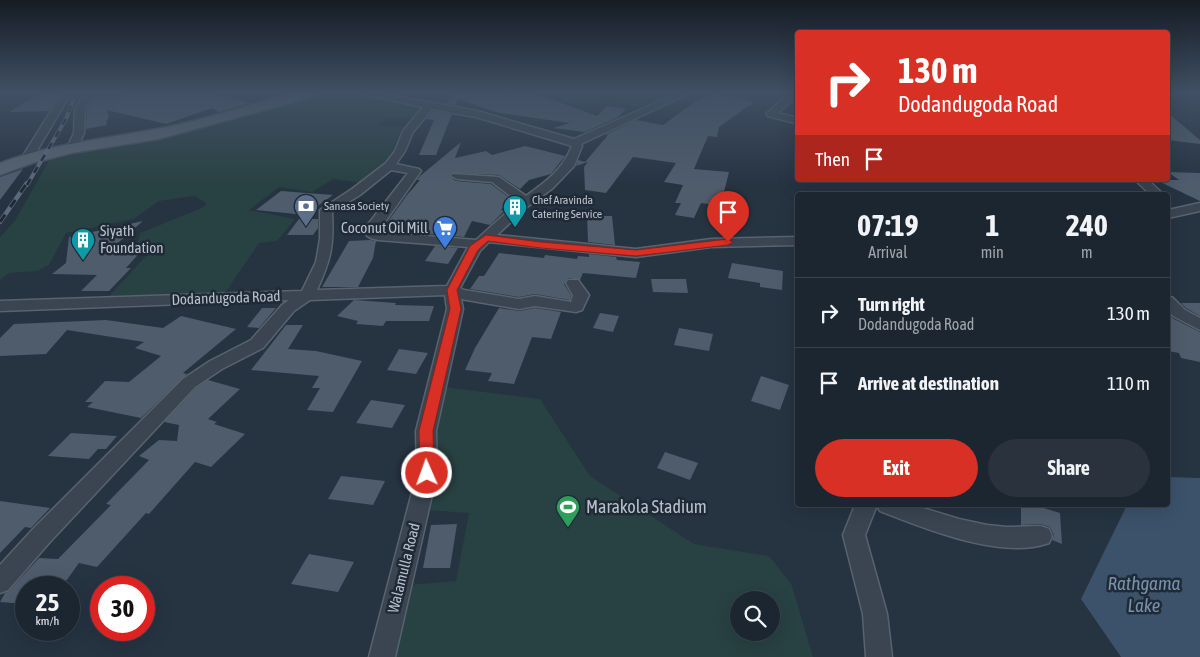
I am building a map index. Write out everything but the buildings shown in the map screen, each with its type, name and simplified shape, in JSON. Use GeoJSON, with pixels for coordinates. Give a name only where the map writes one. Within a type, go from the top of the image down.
{"type":"FeatureCollection","features":[{"type":"Feature","properties":{"kind":"main road"},"geometry":{"type":"LineString","coordinates":[[0,169],[27,159],[72,148],[159,134],[197,124]]}},
{"type":"Feature","properties":{"kind":"street"},"geometry":{"type":"LineString","coordinates":[[27,159],[48,124]]}},
{"type":"Feature","properties":{"kind":"street"},"geometry":{"type":"LineString","coordinates":[[72,148],[79,134],[79,124]]}},
{"type":"Feature","properties":{"kind":"street"},"geometry":{"type":"LineString","coordinates":[[0,582],[41,536],[189,384],[216,365],[257,344],[288,308],[308,294],[323,262],[327,239],[326,210],[356,192],[388,166],[400,151],[408,131],[414,124]]}},
{"type":"Feature","properties":{"kind":"street"},"geometry":{"type":"LineString","coordinates":[[510,124],[575,143],[618,124]]}},
{"type":"Feature","properties":{"kind":"street"},"geometry":{"type":"LineString","coordinates":[[452,290],[474,248],[549,185],[570,164],[577,146],[575,143]]}},
{"type":"Feature","properties":{"kind":"street"},"geometry":{"type":"LineString","coordinates":[[388,166],[416,171],[371,230],[372,234],[378,236],[482,241],[636,253],[711,243],[795,241]]}},
{"type":"Feature","properties":{"kind":"street"},"geometry":{"type":"LineString","coordinates":[[457,176],[494,178],[527,202]]}},
{"type":"Feature","properties":{"kind":"street"},"geometry":{"type":"LineString","coordinates":[[1143,182],[1155,192]]}},
{"type":"Feature","properties":{"kind":"street"},"geometry":{"type":"LineString","coordinates":[[1173,213],[1200,208]]}},
{"type":"Feature","properties":{"kind":"street","name":"Dodandugoda Road"},"geometry":{"type":"LineString","coordinates":[[0,306],[452,290],[460,294],[519,304],[534,301],[576,307],[581,295],[573,283]]}},
{"type":"Feature","properties":{"kind":"street","name":"Walamulla Road"},"geometry":{"type":"LineString","coordinates":[[382,657],[427,473],[426,431],[455,309],[452,290]]}},
{"type":"Feature","properties":{"kind":"street"},"geometry":{"type":"LineString","coordinates":[[1170,303],[1179,313],[1200,324]]}},
{"type":"Feature","properties":{"kind":"street"},"geometry":{"type":"LineString","coordinates":[[865,507],[854,535],[875,614],[879,657]]}},
{"type":"Feature","properties":{"kind":"street"},"geometry":{"type":"LineString","coordinates":[[893,507],[928,520],[969,531],[1003,537],[1041,536]]}},
{"type":"Feature","properties":{"kind":"green space"},"geometry":{"type":"Polygon","coordinates":[[[210,124],[380,124],[378,126],[402,127],[395,146],[387,159],[361,183],[334,179],[312,192],[279,187],[249,210],[295,219],[277,241],[259,243],[225,293],[109,296],[155,246],[137,244],[140,233],[204,207],[206,203],[194,196],[159,201],[134,219],[66,233],[49,265],[37,271],[9,273],[0,280],[0,237],[14,222],[52,155],[168,135],[210,124]]]}},
{"type":"Feature","properties":{"kind":"green space","name":"Marakola Stadium"},"geometry":{"type":"Polygon","coordinates":[[[444,387],[540,399],[590,476],[694,544],[769,556],[791,583],[813,657],[396,657],[409,585],[456,581],[469,513],[425,510],[437,467],[435,431],[444,387]]]}},
{"type":"Feature","properties":{"kind":"water","name":"Rathgama Lake"},"geometry":{"type":"Polygon","coordinates":[[[1170,477],[1200,478],[1200,657],[1121,657],[1081,599],[1126,507],[1170,507],[1170,477]]]}},
{"type":"Feature","properties":{"kind":"railway"},"geometry":{"type":"LineString","coordinates":[[27,185],[63,124]]}},
{"type":"Feature","properties":{"kind":"railway"},"geometry":{"type":"LineString","coordinates":[[0,222],[27,183]]}},
{"type":"Feature","properties":{"kind":"place","name":"Sanasa Society"},"geometry":{"type":"Point","coordinates":[306,227]}},
{"type":"Feature","properties":{"kind":"place","name":"Chef Aravinda Catering Service"},"geometry":{"type":"Point","coordinates":[515,228]}},
{"type":"Feature","properties":{"kind":"place","name":"Coconut Oil Mill"},"geometry":{"type":"Point","coordinates":[445,249]}},
{"type":"Feature","properties":{"kind":"place","name":"Siyath Foundation"},"geometry":{"type":"Point","coordinates":[83,261]}},
{"type":"Feature","properties":{"kind":"place","name":"Marakola Stadium"},"geometry":{"type":"Point","coordinates":[568,528]}},
{"type":"Feature","properties":{"kind":"route"},"geometry":{"type":"LineString","coordinates":[[427,473],[426,431],[455,309],[452,290],[474,248],[486,238],[636,253],[728,242]]}}]}
